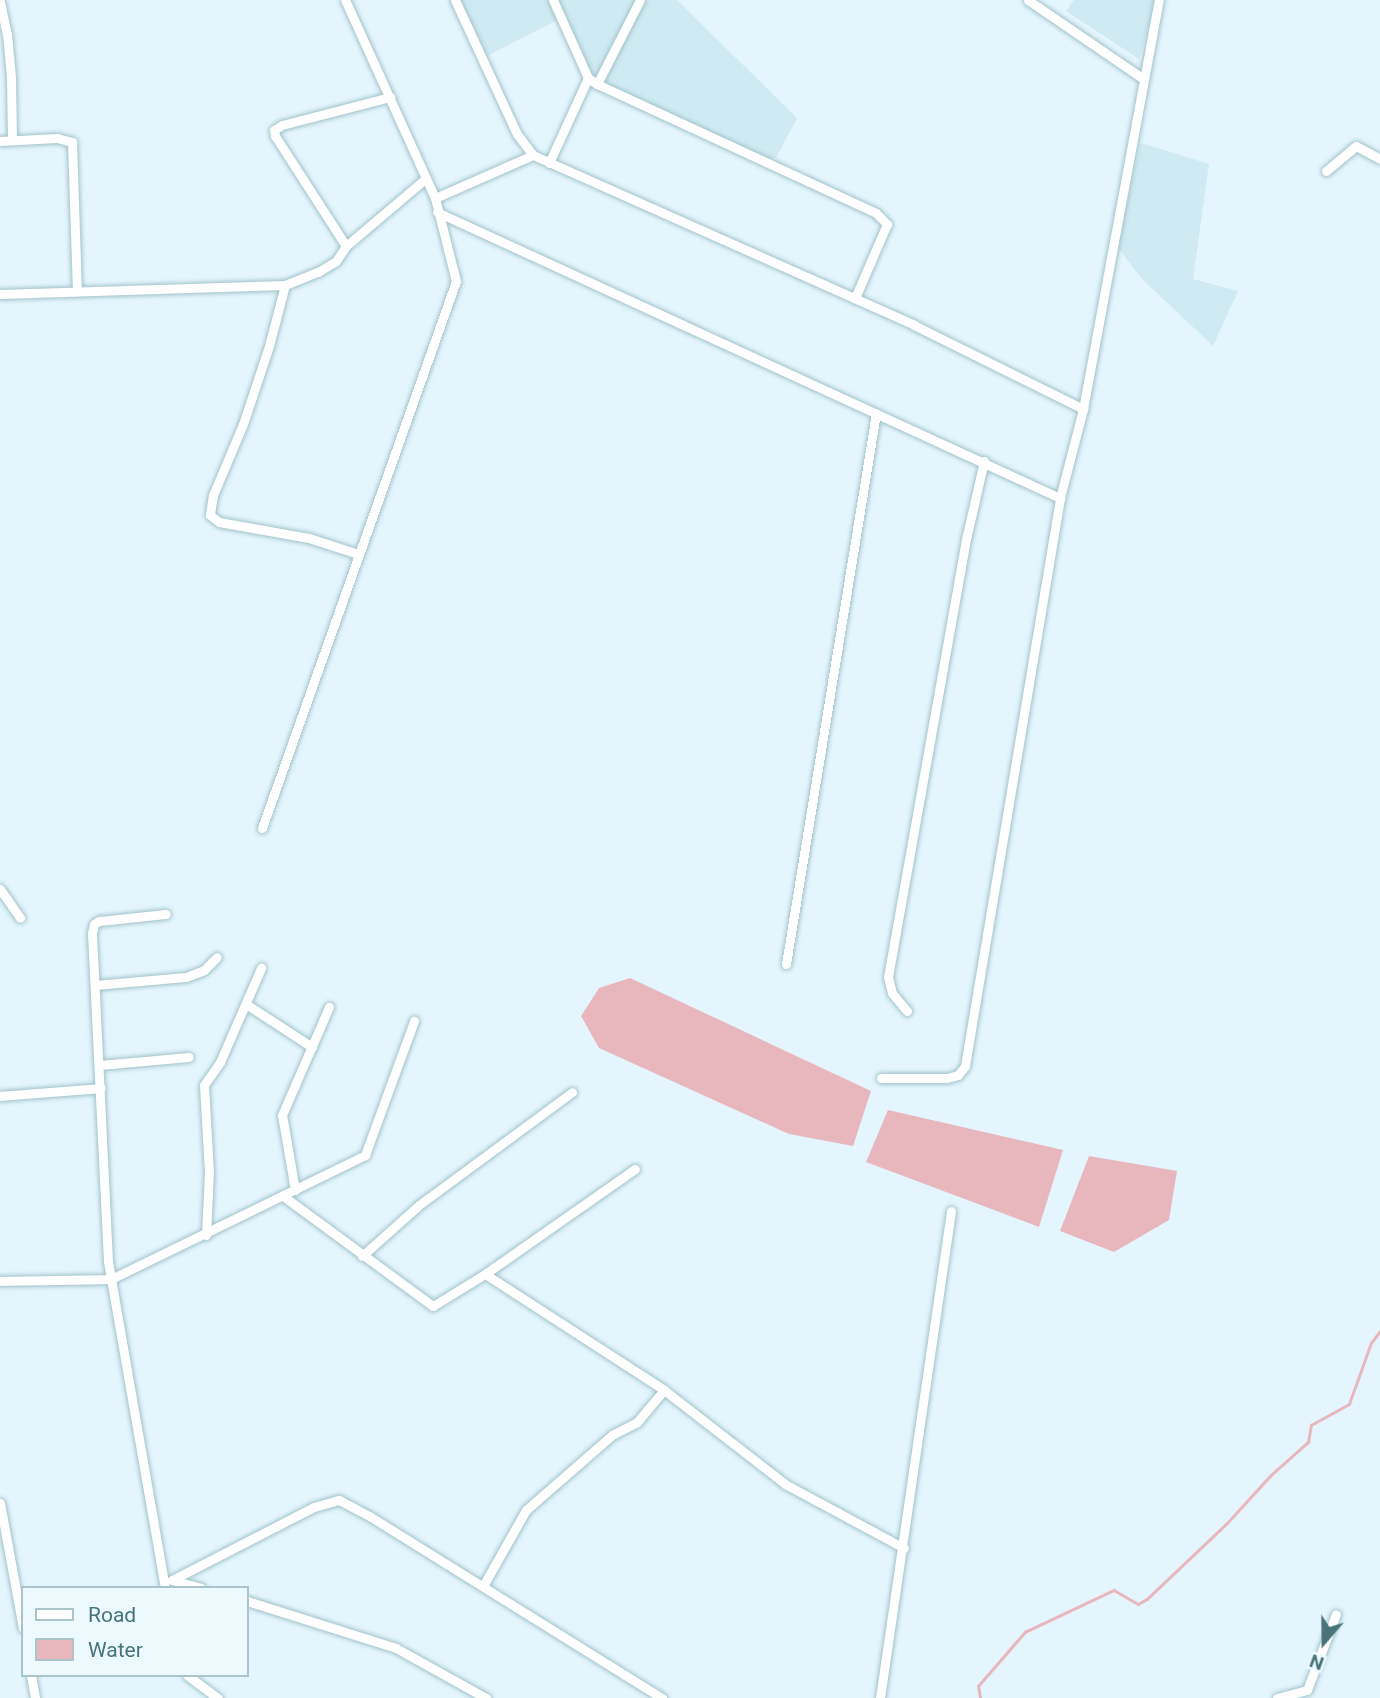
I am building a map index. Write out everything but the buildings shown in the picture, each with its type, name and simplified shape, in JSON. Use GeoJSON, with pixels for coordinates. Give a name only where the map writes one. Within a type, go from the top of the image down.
{"type":"FeatureCollection","features":[{"type":"Feature","properties":{"kind":"street"},"geometry":{"type":"LineString","coordinates":[[261,828],[455,287],[456,275],[435,198],[345,0]]}},
{"type":"Feature","properties":{"kind":"street"},"geometry":{"type":"LineString","coordinates":[[455,0],[517,134],[533,155],[855,298],[1083,409]]}},
{"type":"Feature","properties":{"kind":"street"},"geometry":{"type":"LineString","coordinates":[[552,0],[588,78],[597,85],[876,213],[887,224],[855,298]]}},
{"type":"Feature","properties":{"kind":"street"},"geometry":{"type":"LineString","coordinates":[[597,85],[640,0]]}},
{"type":"Feature","properties":{"kind":"street"},"geometry":{"type":"LineString","coordinates":[[1028,0],[1144,79]]}},
{"type":"Feature","properties":{"kind":"street"},"geometry":{"type":"LineString","coordinates":[[881,1078],[947,1078],[958,1075],[965,1066],[1060,498],[1083,409],[1159,0]]}},
{"type":"Feature","properties":{"kind":"street"},"geometry":{"type":"LineString","coordinates":[[0,2],[12,140]]}},
{"type":"Feature","properties":{"kind":"street"},"geometry":{"type":"LineString","coordinates":[[549,163],[588,78]]}},
{"type":"Feature","properties":{"kind":"street"},"geometry":{"type":"LineString","coordinates":[[346,246],[275,136],[274,130],[282,125],[390,97]]}},
{"type":"Feature","properties":{"kind":"street"},"geometry":{"type":"LineString","coordinates":[[0,141],[57,138],[72,142],[77,291]]}},
{"type":"Feature","properties":{"kind":"street"},"geometry":{"type":"LineString","coordinates":[[1326,171],[1358,145],[1380,159]]}},
{"type":"Feature","properties":{"kind":"street"},"geometry":{"type":"LineString","coordinates":[[435,198],[533,155]]}},
{"type":"Feature","properties":{"kind":"street"},"geometry":{"type":"LineString","coordinates":[[0,294],[285,285],[336,261],[346,246],[425,179]]}},
{"type":"Feature","properties":{"kind":"street"},"geometry":{"type":"LineString","coordinates":[[437,212],[1060,498]]}},
{"type":"Feature","properties":{"kind":"street"},"geometry":{"type":"LineString","coordinates":[[285,285],[269,346],[243,424],[213,495],[210,515],[219,522],[309,538],[358,554]]}},
{"type":"Feature","properties":{"kind":"street"},"geometry":{"type":"LineString","coordinates":[[786,964],[876,414]]}},
{"type":"Feature","properties":{"kind":"street"},"geometry":{"type":"LineString","coordinates":[[907,1011],[892,993],[888,977],[967,535],[984,461]]}},
{"type":"Feature","properties":{"kind":"street"},"geometry":{"type":"LineString","coordinates":[[0,889],[20,918]]}},
{"type":"Feature","properties":{"kind":"street"},"geometry":{"type":"LineString","coordinates":[[166,914],[99,921],[94,924],[111,1279],[167,1582]]}},
{"type":"Feature","properties":{"kind":"street"},"geometry":{"type":"LineString","coordinates":[[95,985],[186,977],[204,970],[217,957]]}},
{"type":"Feature","properties":{"kind":"street"},"geometry":{"type":"LineString","coordinates":[[206,1235],[209,1172],[204,1085],[220,1062],[261,968]]}},
{"type":"Feature","properties":{"kind":"street"},"geometry":{"type":"LineString","coordinates":[[246,1004],[312,1047]]}},
{"type":"Feature","properties":{"kind":"street"},"geometry":{"type":"LineString","coordinates":[[295,1190],[281,1122],[329,1007]]}},
{"type":"Feature","properties":{"kind":"street"},"geometry":{"type":"LineString","coordinates":[[0,1281],[111,1279],[206,1235],[369,1151],[414,1021]]}},
{"type":"Feature","properties":{"kind":"street"},"geometry":{"type":"LineString","coordinates":[[100,1065],[189,1057]]}},
{"type":"Feature","properties":{"kind":"street"},"geometry":{"type":"LineString","coordinates":[[0,1096],[101,1088]]}},
{"type":"Feature","properties":{"kind":"street"},"geometry":{"type":"LineString","coordinates":[[362,1256],[419,1205],[572,1093]]}},
{"type":"Feature","properties":{"kind":"street"},"geometry":{"type":"LineString","coordinates":[[283,1196],[433,1306],[485,1274],[635,1168]]}},
{"type":"Feature","properties":{"kind":"street"},"geometry":{"type":"LineString","coordinates":[[880,1698],[904,1548],[951,1210]]}},
{"type":"Feature","properties":{"kind":"street"},"geometry":{"type":"LineString","coordinates":[[485,1274],[664,1390],[785,1484],[904,1548]]}},
{"type":"Feature","properties":{"kind":"street"},"geometry":{"type":"LineString","coordinates":[[483,1586],[526,1510],[612,1435],[637,1422],[664,1390]]}},
{"type":"Feature","properties":{"kind":"street"},"geometry":{"type":"LineString","coordinates":[[167,1582],[314,1507],[337,1500],[371,1517],[662,1698]]}},
{"type":"Feature","properties":{"kind":"street"},"geometry":{"type":"LineString","coordinates":[[0,1503],[21,1617]]}},
{"type":"Feature","properties":{"kind":"street"},"geometry":{"type":"LineString","coordinates":[[167,1582],[190,1586]]}},
{"type":"Feature","properties":{"kind":"street"},"geometry":{"type":"LineString","coordinates":[[248,1601],[396,1648],[486,1698]]}},
{"type":"Feature","properties":{"kind":"street"},"geometry":{"type":"LineString","coordinates":[[1277,1698],[1307,1690],[1336,1614]]}},
{"type":"Feature","properties":{"kind":"street"},"geometry":{"type":"LineString","coordinates":[[31,1677],[35,1698]]}},
{"type":"Feature","properties":{"kind":"street"},"geometry":{"type":"LineString","coordinates":[[190,1677],[218,1698]]}},
{"type":"Feature","properties":{"kind":"shaded area"},"geometry":{"type":"Polygon","coordinates":[[[460,0],[549,0],[557,20],[487,56],[460,0]]]}},
{"type":"Feature","properties":{"kind":"shaded area"},"geometry":{"type":"Polygon","coordinates":[[[557,0],[677,0],[797,118],[776,158],[765,158],[592,81],[557,0]]]}},
{"type":"Feature","properties":{"kind":"shaded area"},"geometry":{"type":"Polygon","coordinates":[[[1074,0],[1156,0],[1139,59],[1066,11],[1074,0]]]}},
{"type":"Feature","properties":{"kind":"shaded area"},"geometry":{"type":"Polygon","coordinates":[[[1141,143],[1209,164],[1193,279],[1238,291],[1213,346],[1142,279],[1116,245],[1141,143]]]}},
{"type":"Feature","properties":{"kind":"water"},"geometry":{"type":"Polygon","coordinates":[[[630,978],[871,1091],[853,1146],[789,1134],[599,1048],[581,1016],[599,988],[630,978]]]}},
{"type":"Feature","properties":{"kind":"water"},"geometry":{"type":"Polygon","coordinates":[[[888,1110],[1063,1150],[1039,1227],[866,1162],[888,1110]]]}},
{"type":"Feature","properties":{"kind":"water"},"geometry":{"type":"Polygon","coordinates":[[[1089,1156],[1177,1171],[1169,1220],[1114,1252],[1060,1231],[1089,1156]]]}},
{"type":"Feature","properties":{"kind":"waterway"},"geometry":{"type":"LineString","coordinates":[[980,1698],[978,1686],[1025,1632],[1114,1590],[1138,1604],[1147,1599],[1227,1523],[1271,1475],[1308,1442],[1311,1425],[1349,1404],[1371,1343],[1380,1331]]}}]}
